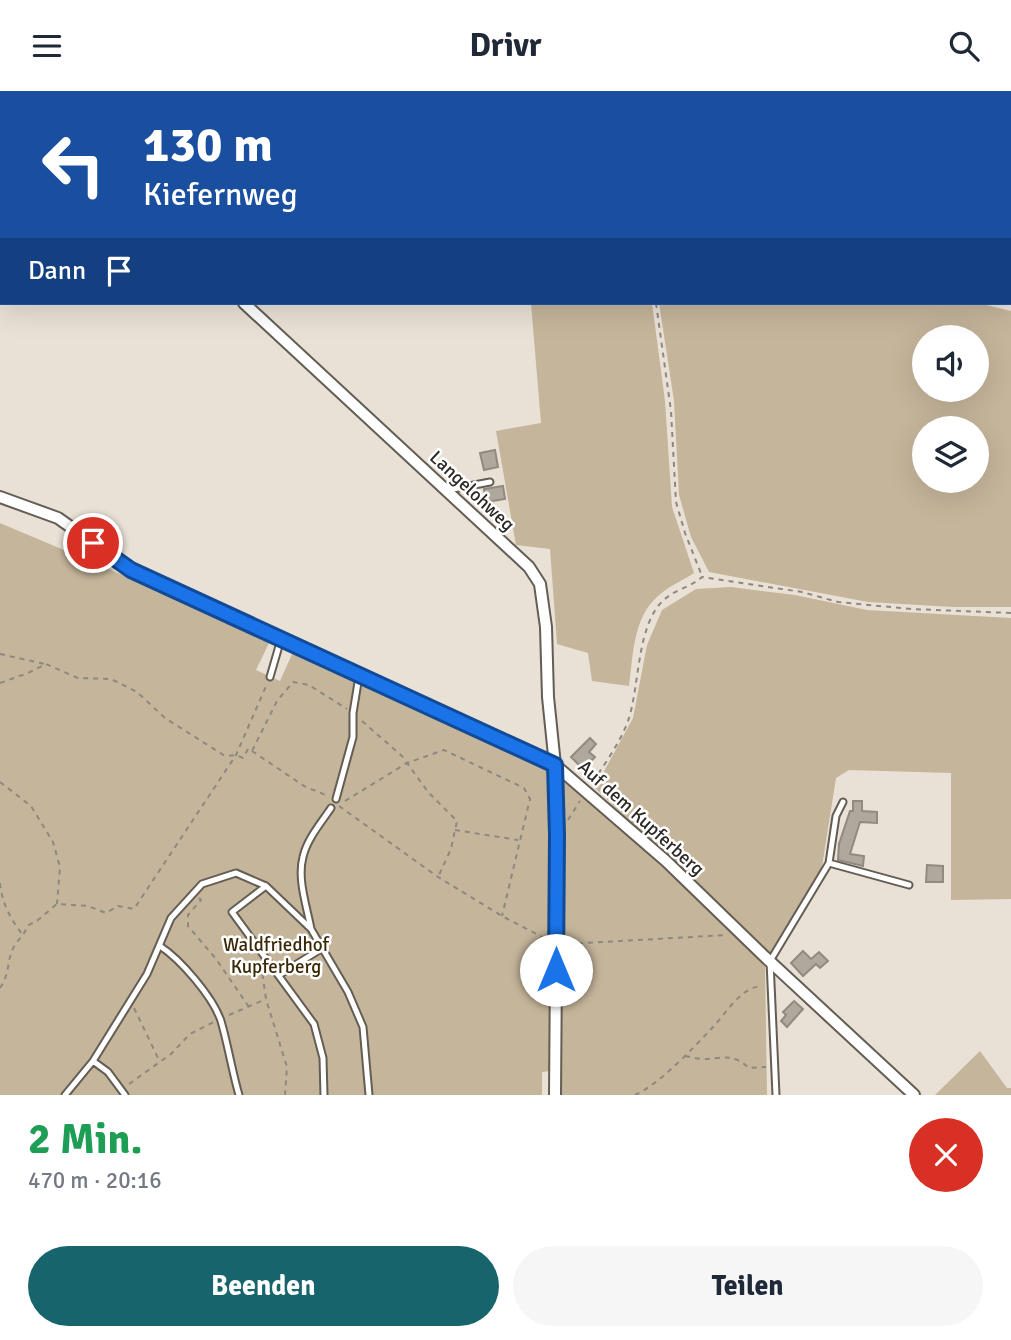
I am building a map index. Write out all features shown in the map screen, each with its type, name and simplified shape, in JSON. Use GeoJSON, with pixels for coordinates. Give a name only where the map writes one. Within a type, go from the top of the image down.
{"type":"FeatureCollection","features":[{"type":"Feature","properties":{"kind":"street","name":"Langelohweg"},"geometry":{"type":"LineString","coordinates":[[246,305],[529,567],[540,584],[546,627],[548,697],[555,765]]}},
{"type":"Feature","properties":{"kind":"street"},"geometry":{"type":"LineString","coordinates":[[0,497],[58,518],[131,570],[555,765]]}},
{"type":"Feature","properties":{"kind":"street","name":"Auf dem Kupferberg"},"geometry":{"type":"LineString","coordinates":[[555,765],[666,861],[914,1095]]}},
{"type":"Feature","properties":{"kind":"street","name":"Auf dem Kupferberg"},"geometry":{"type":"LineString","coordinates":[[555,765],[555,1095]]}},
{"type":"Feature","properties":{"kind":"lane"},"geometry":{"type":"LineString","coordinates":[[445,491],[489,482]]}},
{"type":"Feature","properties":{"kind":"lane"},"geometry":{"type":"LineString","coordinates":[[271,677],[281,639]]}},
{"type":"Feature","properties":{"kind":"lane"},"geometry":{"type":"LineString","coordinates":[[337,802],[353,737],[353,713],[359,675]]}},
{"type":"Feature","properties":{"kind":"lane"},"geometry":{"type":"LineString","coordinates":[[776,1095],[770,961],[830,863],[836,816],[843,802]]}},
{"type":"Feature","properties":{"kind":"lane"},"geometry":{"type":"LineString","coordinates":[[331,808],[313,834],[302,857],[302,881],[311,929],[348,992],[363,1027],[369,1095]]}},
{"type":"Feature","properties":{"kind":"lane"},"geometry":{"type":"LineString","coordinates":[[830,863],[909,885]]}},
{"type":"Feature","properties":{"kind":"lane"},"geometry":{"type":"LineString","coordinates":[[65,1095],[93,1061],[147,974],[171,918],[202,884],[236,873],[266,886],[311,929]]}},
{"type":"Feature","properties":{"kind":"lane"},"geometry":{"type":"LineString","coordinates":[[266,886],[232,912],[314,1024],[323,1058],[324,1095]]}},
{"type":"Feature","properties":{"kind":"lane"},"geometry":{"type":"LineString","coordinates":[[160,946],[175,955],[220,1019],[239,1095]]}},
{"type":"Feature","properties":{"kind":"lane"},"geometry":{"type":"LineString","coordinates":[[279,975],[321,949]]}},
{"type":"Feature","properties":{"kind":"lane"},"geometry":{"type":"LineString","coordinates":[[93,1061],[107,1072],[124,1092]]}},
{"type":"Feature","properties":{"kind":"path"},"geometry":{"type":"LineString","coordinates":[[656,305],[671,411],[676,502],[702,577]]}},
{"type":"Feature","properties":{"kind":"path"},"geometry":{"type":"LineString","coordinates":[[557,835],[586,793],[628,721],[652,617],[665,599],[702,577],[802,592],[838,602],[911,609],[1011,613]]}},
{"type":"Feature","properties":{"kind":"path"},"geometry":{"type":"LineString","coordinates":[[0,655],[46,664],[78,678],[111,679],[137,692],[165,718],[225,756],[236,755],[243,758],[248,749],[252,751],[304,786],[337,802],[438,877],[502,916],[556,944],[741,934]]}},
{"type":"Feature","properties":{"kind":"path"},"geometry":{"type":"LineString","coordinates":[[0,683],[46,664]]}},
{"type":"Feature","properties":{"kind":"path"},"geometry":{"type":"LineString","coordinates":[[0,988],[7,978],[15,945],[27,926],[57,904],[88,906],[106,913],[118,906],[134,909],[236,755],[271,677]]}},
{"type":"Feature","properties":{"kind":"path"},"geometry":{"type":"LineString","coordinates":[[252,751],[277,701],[293,682],[309,685],[353,713],[407,764],[428,792],[457,821],[451,849],[438,877]]}},
{"type":"Feature","properties":{"kind":"path"},"geometry":{"type":"LineString","coordinates":[[331,808],[337,802],[407,764],[444,750],[524,788],[530,799],[502,916]]}},
{"type":"Feature","properties":{"kind":"path"},"geometry":{"type":"LineString","coordinates":[[0,782],[32,806],[53,842],[60,867],[57,904]]}},
{"type":"Feature","properties":{"kind":"path"},"geometry":{"type":"LineString","coordinates":[[455,830],[519,841]]}},
{"type":"Feature","properties":{"kind":"path"},"geometry":{"type":"LineString","coordinates":[[0,883],[9,916],[23,935]]}},
{"type":"Feature","properties":{"kind":"path"},"geometry":{"type":"LineString","coordinates":[[195,891],[201,900],[188,915],[188,926],[216,958],[249,1007]]}},
{"type":"Feature","properties":{"kind":"path"},"geometry":{"type":"LineString","coordinates":[[265,957],[260,967],[265,999],[287,1067],[285,1095]]}},
{"type":"Feature","properties":{"kind":"path"},"geometry":{"type":"LineString","coordinates":[[635,1095],[647,1090],[738,998],[753,986],[772,985]]}},
{"type":"Feature","properties":{"kind":"path"},"geometry":{"type":"LineString","coordinates":[[124,1092],[171,1054],[190,1034],[265,999]]}},
{"type":"Feature","properties":{"kind":"path"},"geometry":{"type":"LineString","coordinates":[[130,1001],[160,1061]]}},
{"type":"Feature","properties":{"kind":"path"},"geometry":{"type":"LineString","coordinates":[[684,1055],[702,1059],[722,1056],[738,1059],[749,1068],[774,1066]]}},
{"type":"Feature","properties":{"kind":"green space"},"geometry":{"type":"Polygon","coordinates":[[[531,305],[652,305],[665,401],[672,507],[694,573],[661,593],[643,616],[633,651],[629,686],[592,681],[588,653],[557,644],[550,549],[516,545],[496,431],[541,423],[531,305]]]}},
{"type":"Feature","properties":{"kind":"green space"},"geometry":{"type":"Polygon","coordinates":[[[659,305],[986,305],[1011,311],[1011,607],[868,602],[709,572],[691,537],[679,495],[674,401],[659,305]]]}},
{"type":"Feature","properties":{"kind":"green space","name":"Waldfriedhof Kupferberg"},"geometry":{"type":"Polygon","coordinates":[[[0,523],[359,675],[564,777],[744,942],[765,966],[767,1095],[559,1095],[560,1070],[542,1072],[542,1095],[0,1095],[0,523]],[[270,641],[256,670],[280,681],[293,652],[270,641]]]}},
{"type":"Feature","properties":{"kind":"green space"},"geometry":{"type":"Polygon","coordinates":[[[731,587],[795,595],[867,610],[1011,618],[1011,899],[951,900],[951,773],[849,770],[836,778],[821,873],[771,955],[595,788],[633,718],[647,645],[662,610],[696,589],[731,587]]]}},
{"type":"Feature","properties":{"kind":"green space"},"geometry":{"type":"Polygon","coordinates":[[[980,1051],[1007,1088],[1011,1088],[1011,1095],[935,1095],[980,1051]]]}},
{"type":"Feature","properties":{"kind":"building"},"geometry":{"type":"Polygon","coordinates":[[[495,450],[498,467],[484,470],[480,453],[495,450]]]}},
{"type":"Feature","properties":{"kind":"building"},"geometry":{"type":"Polygon","coordinates":[[[503,486],[505,499],[486,502],[484,489],[503,486]]]}},
{"type":"Feature","properties":{"kind":"building"},"geometry":{"type":"Polygon","coordinates":[[[590,738],[596,744],[589,752],[595,757],[583,769],[571,757],[590,738]]]}},
{"type":"Feature","properties":{"kind":"building"},"geometry":{"type":"Polygon","coordinates":[[[853,801],[862,801],[862,811],[877,812],[877,823],[860,822],[850,854],[864,856],[863,866],[838,860],[839,844],[850,811],[853,811],[853,801]]]}},
{"type":"Feature","properties":{"kind":"building"},"geometry":{"type":"Polygon","coordinates":[[[927,865],[943,866],[943,882],[926,882],[927,865]]]}},
{"type":"Feature","properties":{"kind":"building"},"geometry":{"type":"Polygon","coordinates":[[[803,951],[811,959],[819,952],[828,961],[820,968],[816,964],[803,976],[791,963],[803,951]]]}},
{"type":"Feature","properties":{"kind":"building"},"geometry":{"type":"Polygon","coordinates":[[[794,1001],[803,1009],[787,1027],[781,1021],[786,1015],[783,1012],[794,1001]]]}},
{"type":"Feature","properties":{"kind":"route"},"geometry":{"type":"LineString","coordinates":[[93,543],[131,570],[555,765],[556,970]]}}]}
